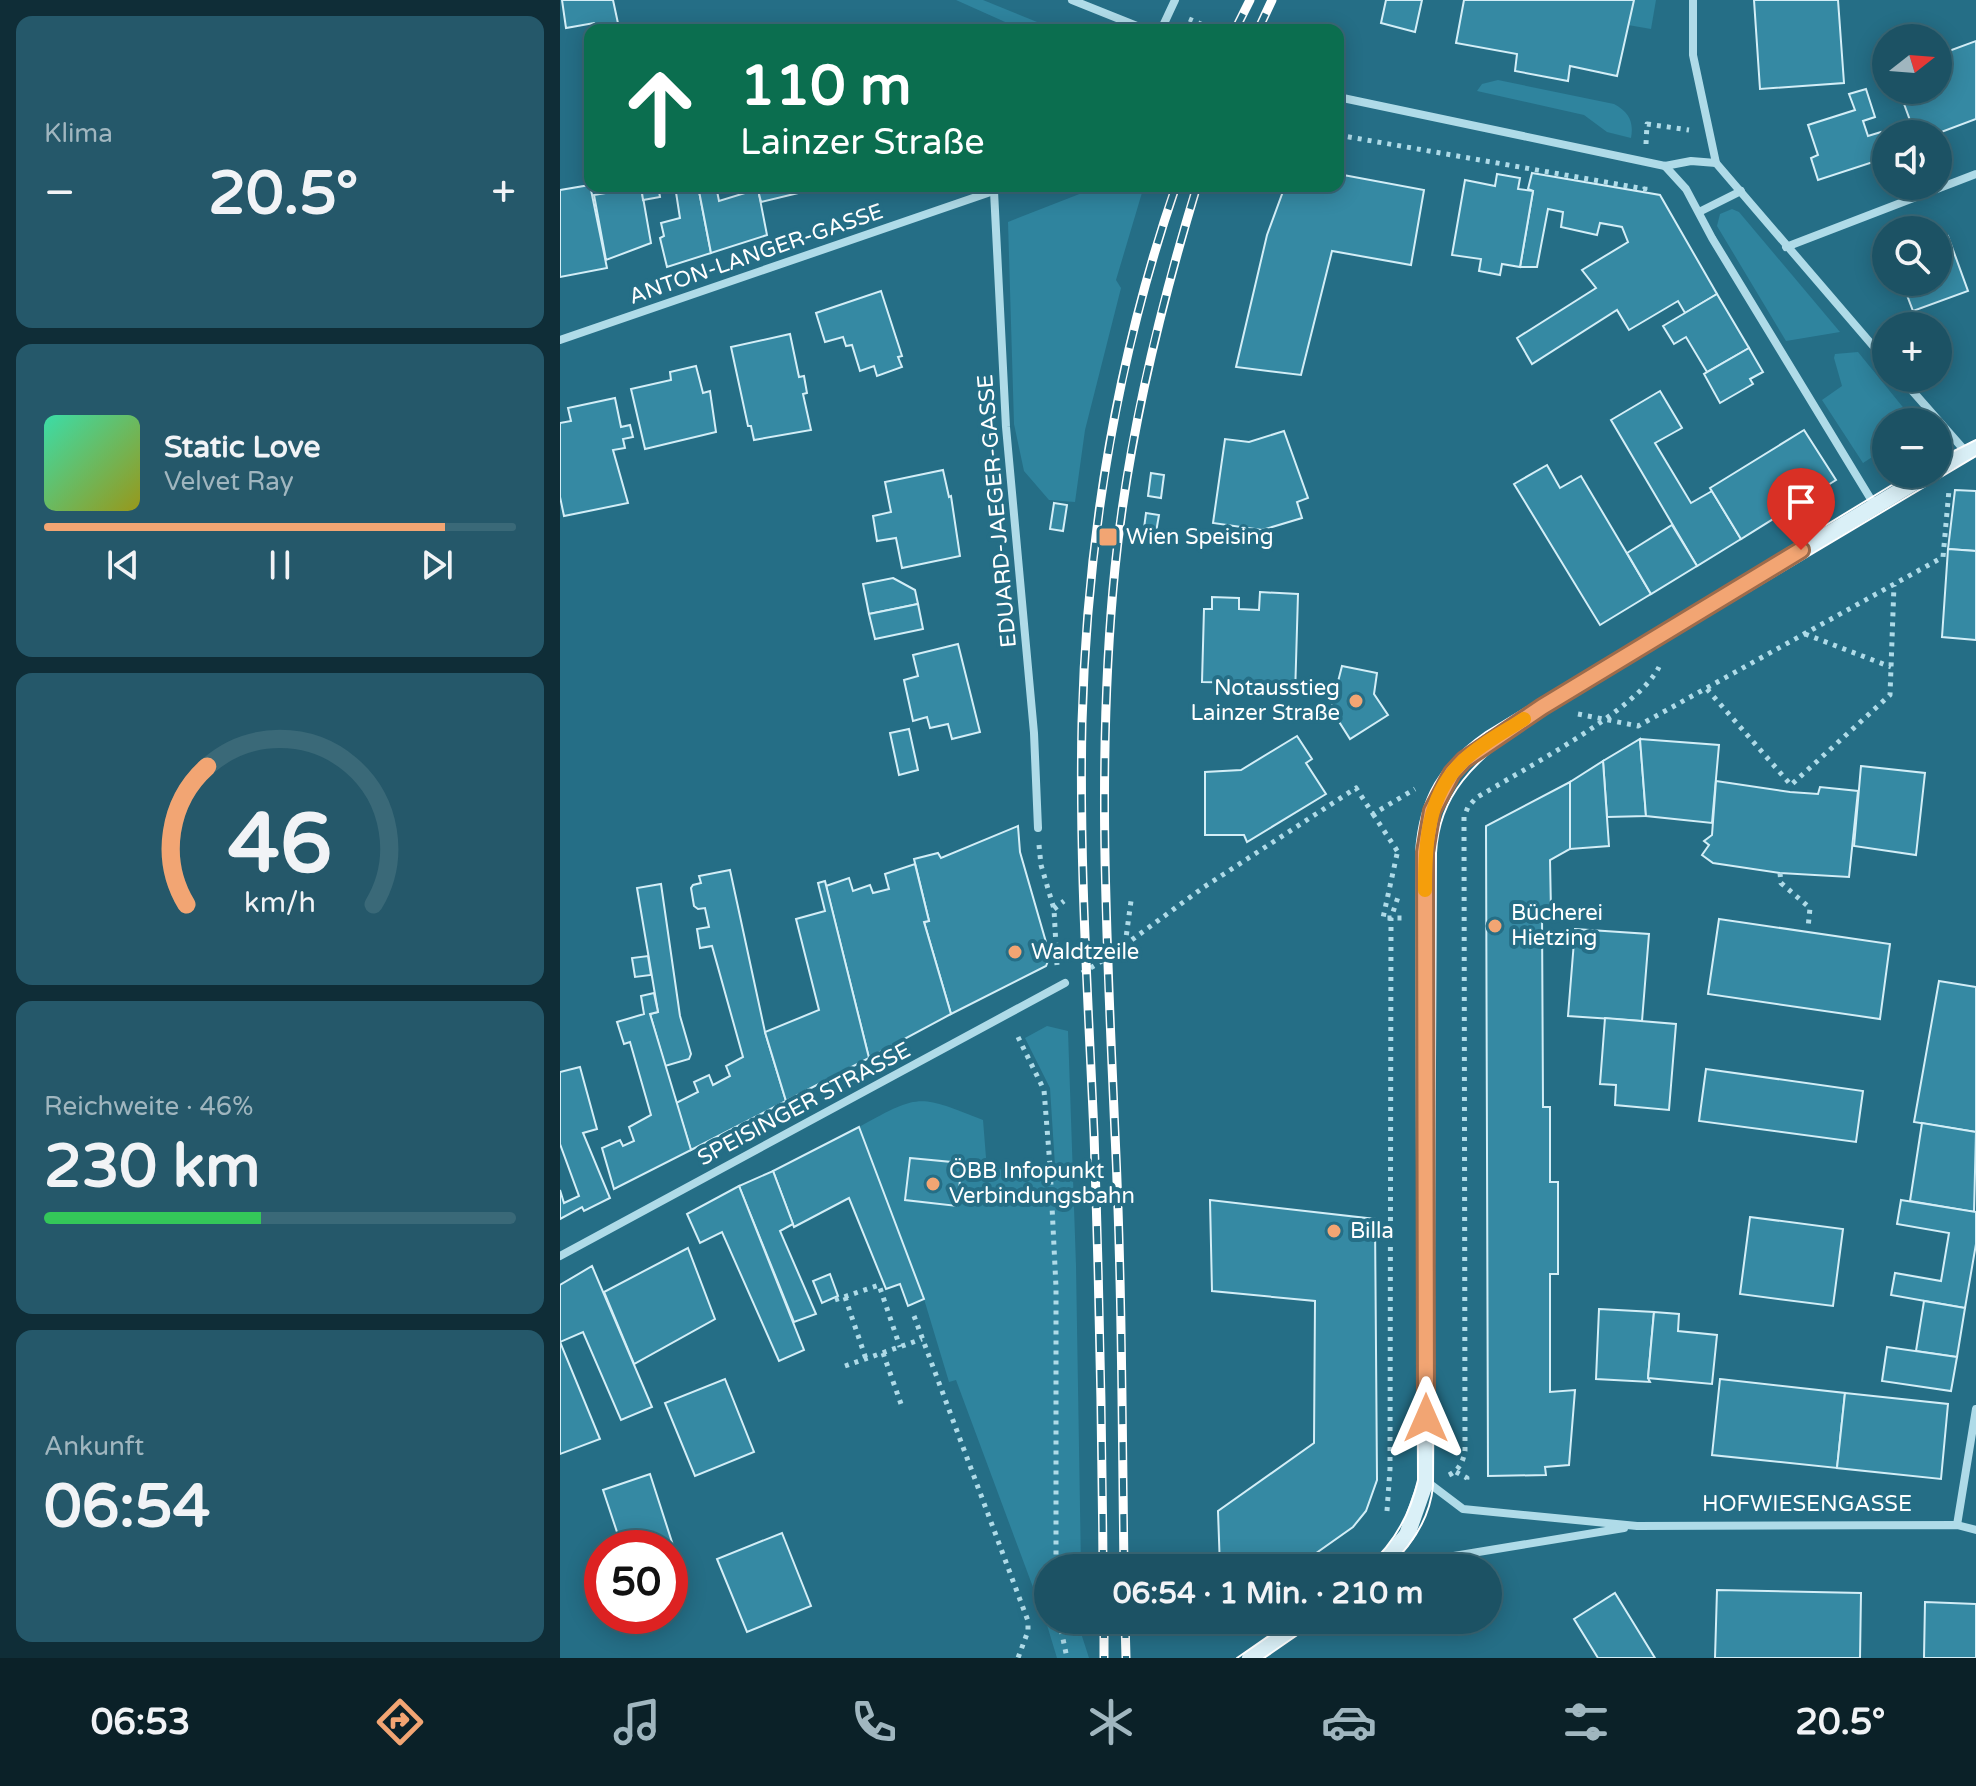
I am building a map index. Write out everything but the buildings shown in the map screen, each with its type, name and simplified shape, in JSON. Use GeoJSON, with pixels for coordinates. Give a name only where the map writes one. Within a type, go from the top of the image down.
{"type":"FeatureCollection","features":[{"type":"Feature","properties":{"kind":"main road"},"geometry":{"type":"LineString","coordinates":[[1426,1481],[1425,852],[1432,811],[1452,773],[1464,760],[1542,707],[1905,488]]}},
{"type":"Feature","properties":{"kind":"main road","name":"HOFWIESENGASSE"},"geometry":{"type":"LineString","coordinates":[[1391,1554],[1407,1535],[1426,1481]]}},
{"type":"Feature","properties":{"kind":"main road"},"geometry":{"type":"LineString","coordinates":[[1250,1658],[1285,1634]]}},
{"type":"Feature","properties":{"kind":"street"},"geometry":{"type":"LineString","coordinates":[[1072,0],[1132,24]]}},
{"type":"Feature","properties":{"kind":"street"},"geometry":{"type":"LineString","coordinates":[[1164,24],[1175,0]]}},
{"type":"Feature","properties":{"kind":"street"},"geometry":{"type":"LineString","coordinates":[[1693,0],[1693,55],[1716,163],[1872,345]]}},
{"type":"Feature","properties":{"kind":"street"},"geometry":{"type":"LineString","coordinates":[[1344,98],[1665,166],[1691,161],[1716,163]]}},
{"type":"Feature","properties":{"kind":"street"},"geometry":{"type":"LineString","coordinates":[[1665,166],[1686,189],[1875,506]]}},
{"type":"Feature","properties":{"kind":"street"},"geometry":{"type":"LineString","coordinates":[[1786,247],[1976,174]]}},
{"type":"Feature","properties":{"kind":"street"},"geometry":{"type":"LineString","coordinates":[[1699,212],[1741,191]]}},
{"type":"Feature","properties":{"kind":"street","name":"ANTON-LANGER-GASSE"},"geometry":{"type":"LineString","coordinates":[[560,340],[991,192]]}},
{"type":"Feature","properties":{"kind":"street","name":"EDUARD-JAEGER-GASSE"},"geometry":{"type":"LineString","coordinates":[[994,192],[1006,427],[1034,733],[1038,828]]}},
{"type":"Feature","properties":{"kind":"street"},"geometry":{"type":"LineString","coordinates":[[1911,392],[1958,457]]}},
{"type":"Feature","properties":{"kind":"street","name":"SPEISINGER STRASSE"},"geometry":{"type":"LineString","coordinates":[[560,1256],[1062,985]]}},
{"type":"Feature","properties":{"kind":"street"},"geometry":{"type":"LineString","coordinates":[[1957,1525],[1976,1409]]}},
{"type":"Feature","properties":{"kind":"street","name":"HOFWIESENGASSE"},"geometry":{"type":"LineString","coordinates":[[1426,1481],[1463,1509],[1637,1526],[1957,1525],[1976,1530]]}},
{"type":"Feature","properties":{"kind":"street","name":"HOFWIESENGASSE"},"geometry":{"type":"LineString","coordinates":[[1466,1554],[1637,1526]]}},
{"type":"Feature","properties":{"kind":"path"},"geometry":{"type":"LineString","coordinates":[[1542,707],[1638,726],[1943,557],[1958,457]]}},
{"type":"Feature","properties":{"kind":"path"},"geometry":{"type":"LineString","coordinates":[[1707,689],[1790,789],[1890,695],[1894,584]]}},
{"type":"Feature","properties":{"kind":"path"},"geometry":{"type":"LineString","coordinates":[[1805,634],[1891,667]]}},
{"type":"Feature","properties":{"kind":"path"},"geometry":{"type":"LineString","coordinates":[[1456,1472],[1465,1451],[1464,817],[1476,798],[1604,719],[1641,691],[1655,675],[1661,662]]}},
{"type":"Feature","properties":{"kind":"path"},"geometry":{"type":"LineString","coordinates":[[1373,814],[1464,760]]}},
{"type":"Feature","properties":{"kind":"path"},"geometry":{"type":"LineString","coordinates":[[1038,828],[1041,865],[1054,909],[1062,985],[1356,788],[1398,852]]}},
{"type":"Feature","properties":{"kind":"path"},"geometry":{"type":"LineString","coordinates":[[1386,1523],[1390,1469],[1391,918],[1397,897],[1425,852]]}},
{"type":"Feature","properties":{"kind":"path"},"geometry":{"type":"LineString","coordinates":[[1780,873],[1781,883],[1810,908],[1808,928]]}},
{"type":"Feature","properties":{"kind":"path"},"geometry":{"type":"LineString","coordinates":[[1054,909],[1064,901]]}},
{"type":"Feature","properties":{"kind":"path"},"geometry":{"type":"LineString","coordinates":[[1125,945],[1131,901]]}},
{"type":"Feature","properties":{"kind":"path"},"geometry":{"type":"LineString","coordinates":[[1018,1037],[1044,1090],[1050,1166],[1057,1348],[1056,1554]]}},
{"type":"Feature","properties":{"kind":"path"},"geometry":{"type":"LineString","coordinates":[[835,1300],[879,1285],[900,1347]]}},
{"type":"Feature","properties":{"kind":"path"},"geometry":{"type":"LineString","coordinates":[[845,1297],[866,1359]]}},
{"type":"Feature","properties":{"kind":"path"},"geometry":{"type":"LineString","coordinates":[[914,1316],[1028,1621],[1028,1631],[1018,1658]]}},
{"type":"Feature","properties":{"kind":"path"},"geometry":{"type":"LineString","coordinates":[[845,1366],[922,1339]]}},
{"type":"Feature","properties":{"kind":"path"},"geometry":{"type":"LineString","coordinates":[[883,1353],[901,1404]]}},
{"type":"Feature","properties":{"kind":"path"},"geometry":{"type":"LineString","coordinates":[[1062,1634],[1067,1658]]}},
{"type":"Feature","properties":{"kind":"shaded area"},"geometry":{"type":"Polygon","coordinates":[[[956,0],[983,0],[1042,24],[1010,24],[956,0]]]}},
{"type":"Feature","properties":{"kind":"shaded area"},"geometry":{"type":"Polygon","coordinates":[[[1634,0],[1656,0],[1651,29],[1628,25],[1634,0]]]}},
{"type":"Feature","properties":{"kind":"shaded area"},"geometry":{"type":"Polygon","coordinates":[[[1498,80],[1614,104],[1629,118],[1631,138],[1607,132],[1584,115],[1477,91],[1482,84],[1498,80]]]}},
{"type":"Feature","properties":{"kind":"shaded area"},"geometry":{"type":"Polygon","coordinates":[[[1085,192],[1142,192],[1116,280],[1121,288],[1085,430],[1075,502],[1049,500],[1024,471],[1014,424],[1008,222],[1085,192]]]}},
{"type":"Feature","properties":{"kind":"shaded area"},"geometry":{"type":"Polygon","coordinates":[[[1732,209],[1739,212],[1840,332],[1786,341],[1717,226],[1720,214],[1732,209]]]}},
{"type":"Feature","properties":{"kind":"shaded area"},"geometry":{"type":"Polygon","coordinates":[[[1858,352],[1872,369],[1872,392],[1891,392],[1904,408],[1872,408],[1872,457],[1863,463],[1822,400],[1842,386],[1835,354],[1858,352]]]}},
{"type":"Feature","properties":{"kind":"shaded area"},"geometry":{"type":"Polygon","coordinates":[[[1047,1026],[1068,1031],[1081,1554],[1034,1554],[1034,1590],[956,1380],[949,1382],[924,1299],[859,1127],[908,1103],[932,1102],[983,1120],[987,1170],[1055,1166],[1050,1088],[1025,1038],[1047,1026]]]}},
{"type":"Feature","properties":{"kind":"shaded area"},"geometry":{"type":"Polygon","coordinates":[[[1050,1634],[1081,1634],[1089,1658],[1057,1658],[1050,1634]]]}},
{"type":"Feature","properties":{"kind":"tram line"},"geometry":{"type":"LineString","coordinates":[[1952,452],[1976,440]]}},
{"type":"Feature","properties":{"kind":"tram line"},"geometry":{"type":"LineString","coordinates":[[1401,1554],[1428,1510],[1433,1486],[1436,853],[1444,813],[1452,796],[1475,767],[1520,728],[1976,456]]}},
{"type":"Feature","properties":{"kind":"tram line"},"geometry":{"type":"LineString","coordinates":[[1380,1554],[1400,1528],[1418,1480],[1416,852],[1422,814],[1435,783],[1456,756],[1486,732],[1887,488]]}},
{"type":"Feature","properties":{"kind":"tram line"},"geometry":{"type":"LineString","coordinates":[[1237,1658],[1272,1634]]}},
{"type":"Feature","properties":{"kind":"tram line"},"geometry":{"type":"LineString","coordinates":[[1264,1658],[1299,1634]]}},
{"type":"Feature","properties":{"kind":"railway"},"geometry":{"type":"LineString","coordinates":[[1238,24],[1250,0]]}},
{"type":"Feature","properties":{"kind":"railway"},"geometry":{"type":"LineString","coordinates":[[1261,24],[1272,0]]}},
{"type":"Feature","properties":{"kind":"railway"},"geometry":{"type":"LineString","coordinates":[[1103,1554],[1094,1134],[1082,825],[1085,654],[1090,586],[1109,450],[1137,316],[1174,192]]}},
{"type":"Feature","properties":{"kind":"railway"},"geometry":{"type":"LineString","coordinates":[[1124,1554],[1119,1243],[1105,851],[1109,639],[1121,519],[1137,423],[1170,280],[1195,192]]}},
{"type":"Feature","properties":{"kind":"railway"},"geometry":{"type":"LineString","coordinates":[[1104,1634],[1104,1658]]}},
{"type":"Feature","properties":{"kind":"railway"},"geometry":{"type":"LineString","coordinates":[[1125,1634],[1126,1658]]}},
{"type":"Feature","properties":{"kind":"slow traffic"},"geometry":{"type":"LineString","coordinates":[[1425,890],[1426,841],[1432,811],[1442,790],[1464,760],[1524,719]]}},
{"type":"Feature","properties":{"kind":"place","name":"Wien Speising"},"geometry":{"type":"Point","coordinates":[1108,537]}},
{"type":"Feature","properties":{"kind":"place","name":"Notausstieg Lainzer Straße"},"geometry":{"type":"Point","coordinates":[1356,701]}},
{"type":"Feature","properties":{"kind":"place","name":"Bücherei Hietzing"},"geometry":{"type":"Point","coordinates":[1495,926]}},
{"type":"Feature","properties":{"kind":"place","name":"Waldtzeile"},"geometry":{"type":"Point","coordinates":[1015,952]}},
{"type":"Feature","properties":{"kind":"place","name":"ÖBB Infopunkt Verbindungsbahn"},"geometry":{"type":"Point","coordinates":[933,1184]}},
{"type":"Feature","properties":{"kind":"place","name":"Billa"},"geometry":{"type":"Point","coordinates":[1334,1231]}},
{"type":"Feature","properties":{"kind":"route"},"geometry":{"type":"LineString","coordinates":[[1426,1418],[1425,852],[1432,811],[1452,773],[1464,760],[1542,707],[1801,550]]}}]}
